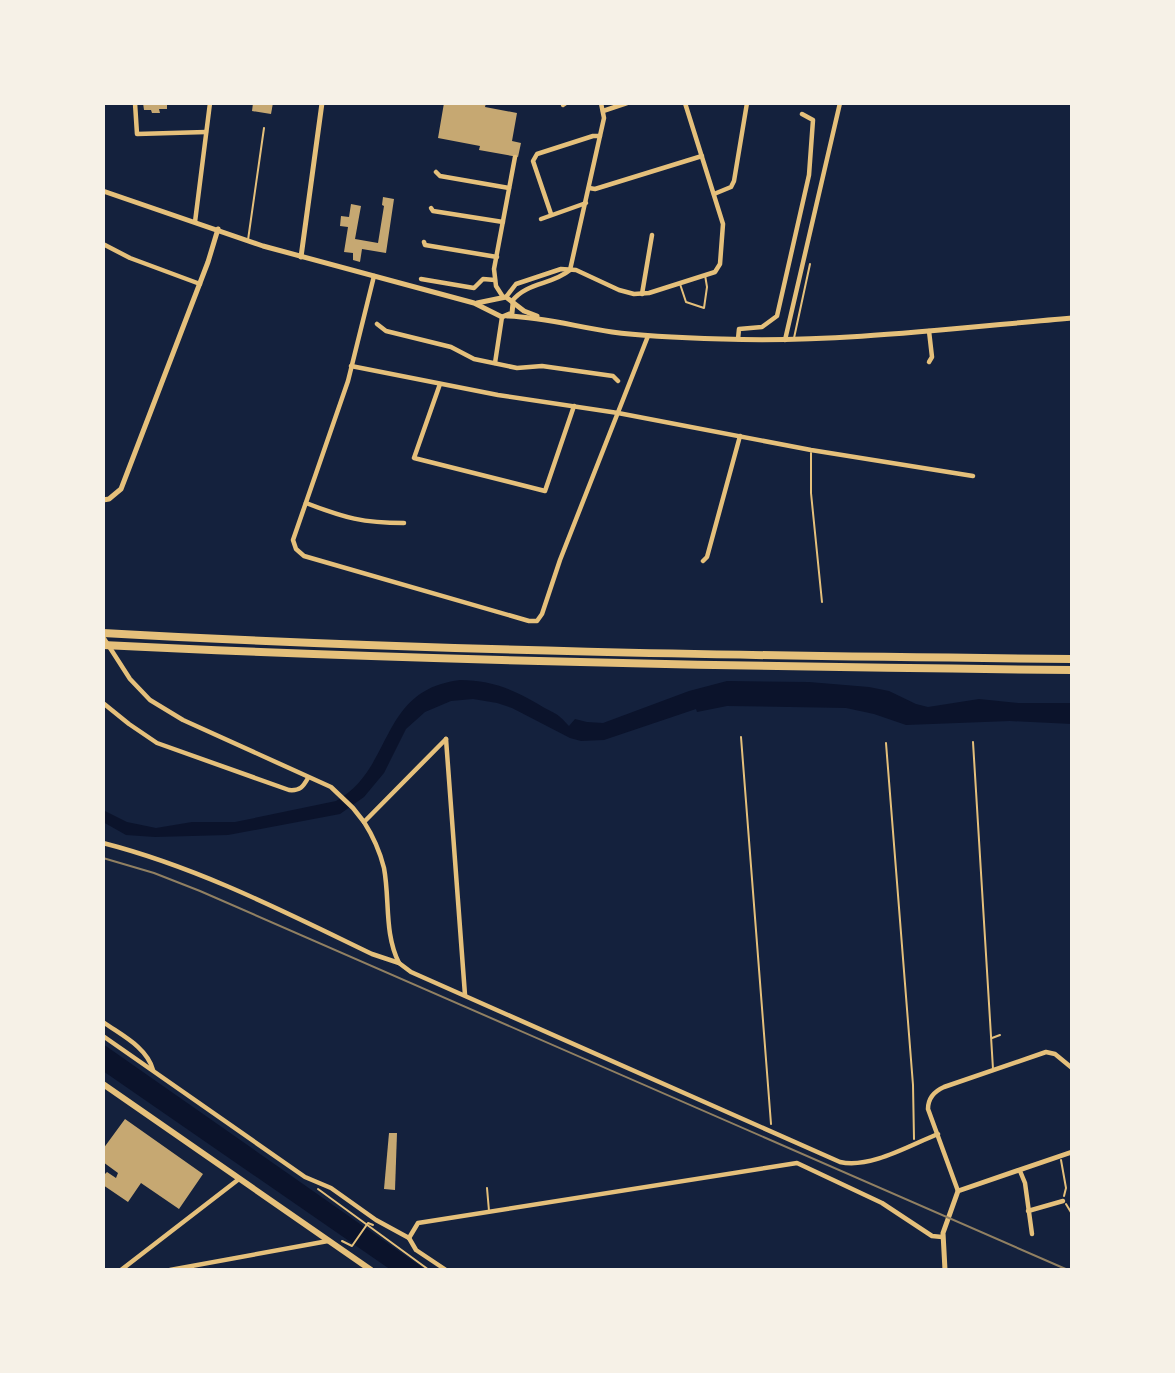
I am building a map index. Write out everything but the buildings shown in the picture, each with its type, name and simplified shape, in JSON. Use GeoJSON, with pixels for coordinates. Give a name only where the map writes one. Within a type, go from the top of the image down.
{"type":"FeatureCollection","features":[{"type":"Feature","properties":{"kind":"highway"},"geometry":{"type":"LineString","coordinates":[[103,635],[502,650],[1072,659]]}},
{"type":"Feature","properties":{"kind":"highway"},"geometry":{"type":"LineString","coordinates":[[103,645],[498,661],[779,668],[1072,670]]}},
{"type":"Feature","properties":{"kind":"main road"},"geometry":{"type":"LineString","coordinates":[[103,1084],[371,1270]]}},
{"type":"Feature","properties":{"kind":"street"},"geometry":{"type":"LineString","coordinates":[[135,103],[137,134],[206,132]]}},
{"type":"Feature","properties":{"kind":"street"},"geometry":{"type":"LineString","coordinates":[[195,222],[210,103]]}},
{"type":"Feature","properties":{"kind":"street"},"geometry":{"type":"LineString","coordinates":[[301,257],[322,103]]}},
{"type":"Feature","properties":{"kind":"street"},"geometry":{"type":"LineString","coordinates":[[496,312],[495,306],[520,292],[563,276],[570,270],[600,136],[603,111],[601,103]]}},
{"type":"Feature","properties":{"kind":"street"},"geometry":{"type":"LineString","coordinates":[[603,111],[627,103]]}},
{"type":"Feature","properties":{"kind":"street"},"geometry":{"type":"LineString","coordinates":[[570,270],[576,270],[619,290],[642,294],[715,272],[720,264],[723,224],[685,103]]}},
{"type":"Feature","properties":{"kind":"street"},"geometry":{"type":"LineString","coordinates":[[714,194],[731,187],[734,181],[747,103]]}},
{"type":"Feature","properties":{"kind":"street"},"geometry":{"type":"LineString","coordinates":[[785,340],[840,103]]}},
{"type":"Feature","properties":{"kind":"street"},"geometry":{"type":"LineString","coordinates":[[738,339],[739,329],[762,327],[777,316],[808,175],[813,120],[803,114]]}},
{"type":"Feature","properties":{"kind":"street"},"geometry":{"type":"LineString","coordinates":[[551,214],[533,161],[537,154],[600,136]]}},
{"type":"Feature","properties":{"kind":"street"},"geometry":{"type":"LineString","coordinates":[[589,188],[595,189],[702,156]]}},
{"type":"Feature","properties":{"kind":"street"},"geometry":{"type":"LineString","coordinates":[[505,316],[512,313],[495,281],[515,157]]}},
{"type":"Feature","properties":{"kind":"street"},"geometry":{"type":"LineString","coordinates":[[436,172],[440,176],[509,188]]}},
{"type":"Feature","properties":{"kind":"street"},"geometry":{"type":"LineString","coordinates":[[103,191],[248,241],[474,303],[505,316],[547,319]]}},
{"type":"Feature","properties":{"kind":"street"},"geometry":{"type":"LineString","coordinates":[[541,219],[586,202]]}},
{"type":"Feature","properties":{"kind":"street"},"geometry":{"type":"LineString","coordinates":[[431,208],[433,211],[503,222]]}},
{"type":"Feature","properties":{"kind":"street"},"geometry":{"type":"LineString","coordinates":[[103,500],[109,499],[121,489],[220,230]]}},
{"type":"Feature","properties":{"kind":"street"},"geometry":{"type":"LineString","coordinates":[[642,294],[652,235]]}},
{"type":"Feature","properties":{"kind":"street"},"geometry":{"type":"LineString","coordinates":[[424,242],[425,245],[497,257]]}},
{"type":"Feature","properties":{"kind":"street"},"geometry":{"type":"LineString","coordinates":[[103,244],[131,258],[200,284]]}},
{"type":"Feature","properties":{"kind":"street"},"geometry":{"type":"LineString","coordinates":[[374,276],[351,366],[293,540],[296,549],[304,556],[529,621],[537,621],[542,614],[560,560],[648,336]]}},
{"type":"Feature","properties":{"kind":"street"},"geometry":{"type":"LineString","coordinates":[[421,279],[474,288],[483,279],[495,281]]}},
{"type":"Feature","properties":{"kind":"street"},"geometry":{"type":"LineString","coordinates":[[474,303],[506,300],[524,311],[581,327],[648,336],[738,339],[794,340],[1072,318]]}},
{"type":"Feature","properties":{"kind":"street"},"geometry":{"type":"LineString","coordinates":[[495,363],[505,316]]}},
{"type":"Feature","properties":{"kind":"street"},"geometry":{"type":"LineString","coordinates":[[376,324],[386,331],[451,348],[474,359],[517,368],[542,366],[613,376],[618,381]]}},
{"type":"Feature","properties":{"kind":"street"},"geometry":{"type":"LineString","coordinates":[[929,330],[932,357],[929,362]]}},
{"type":"Feature","properties":{"kind":"street"},"geometry":{"type":"LineString","coordinates":[[351,366],[811,450],[973,476]]}},
{"type":"Feature","properties":{"kind":"street"},"geometry":{"type":"LineString","coordinates":[[440,384],[414,458],[545,491],[575,406]]}},
{"type":"Feature","properties":{"kind":"street"},"geometry":{"type":"LineString","coordinates":[[704,561],[740,436]]}},
{"type":"Feature","properties":{"kind":"street"},"geometry":{"type":"LineString","coordinates":[[306,503],[368,523],[404,523]]}},
{"type":"Feature","properties":{"kind":"street"},"geometry":{"type":"LineString","coordinates":[[103,635],[140,690],[159,706],[331,787],[353,808],[364,822],[382,860],[390,937],[399,962]]}},
{"type":"Feature","properties":{"kind":"street"},"geometry":{"type":"LineString","coordinates":[[103,703],[157,743],[289,790],[298,791],[309,778]]}},
{"type":"Feature","properties":{"kind":"street"},"geometry":{"type":"LineString","coordinates":[[364,822],[446,738],[465,995]]}},
{"type":"Feature","properties":{"kind":"street"},"geometry":{"type":"LineString","coordinates":[[103,843],[209,878],[372,954],[399,962],[411,972],[834,1160],[852,1164],[870,1161],[938,1134]]}},
{"type":"Feature","properties":{"kind":"street"},"geometry":{"type":"LineString","coordinates":[[103,1022],[140,1048],[153,1070]]}},
{"type":"Feature","properties":{"kind":"street"},"geometry":{"type":"LineString","coordinates":[[103,1036],[305,1177],[331,1188],[446,1270]]}},
{"type":"Feature","properties":{"kind":"street"},"geometry":{"type":"LineString","coordinates":[[944,1270],[942,1237],[958,1191],[928,1109],[929,1100],[944,1087],[1046,1052],[1055,1054],[1072,1068]]}},
{"type":"Feature","properties":{"kind":"street"},"geometry":{"type":"LineString","coordinates":[[958,1191],[1072,1152]]}},
{"type":"Feature","properties":{"kind":"street"},"geometry":{"type":"LineString","coordinates":[[405,1239],[418,1223],[797,1163],[882,1203],[932,1236],[942,1237]]}},
{"type":"Feature","properties":{"kind":"street"},"geometry":{"type":"LineString","coordinates":[[1020,1171],[1025,1183],[1032,1234]]}},
{"type":"Feature","properties":{"kind":"street"},"geometry":{"type":"LineString","coordinates":[[121,1270],[239,1178]]}},
{"type":"Feature","properties":{"kind":"street"},"geometry":{"type":"LineString","coordinates":[[1028,1211],[1063,1201]]}},
{"type":"Feature","properties":{"kind":"street"},"geometry":{"type":"LineString","coordinates":[[170,1270],[329,1241]]}},
{"type":"Feature","properties":{"kind":"lane"},"geometry":{"type":"LineString","coordinates":[[248,241],[264,128]]}},
{"type":"Feature","properties":{"kind":"lane"},"geometry":{"type":"LineString","coordinates":[[794,340],[810,264]]}},
{"type":"Feature","properties":{"kind":"lane"},"geometry":{"type":"LineString","coordinates":[[679,283],[686,302],[704,308],[708,288],[705,275]]}},
{"type":"Feature","properties":{"kind":"lane"},"geometry":{"type":"LineString","coordinates":[[811,450],[811,493],[822,602]]}},
{"type":"Feature","properties":{"kind":"lane"},"geometry":{"type":"LineString","coordinates":[[973,742],[993,1070]]}},
{"type":"Feature","properties":{"kind":"lane"},"geometry":{"type":"LineString","coordinates":[[991,1039],[1000,1035]]}},
{"type":"Feature","properties":{"kind":"lane"},"geometry":{"type":"LineString","coordinates":[[487,1188],[489,1212]]}},
{"type":"Feature","properties":{"kind":"path"},"geometry":{"type":"LineString","coordinates":[[741,737],[770,1131]]}},
{"type":"Feature","properties":{"kind":"path"},"geometry":{"type":"LineString","coordinates":[[886,743],[913,1085],[914,1143]]}},
{"type":"Feature","properties":{"kind":"path"},"geometry":{"type":"LineString","coordinates":[[1060,1156],[1066,1188],[1063,1201],[1072,1214]]}},
{"type":"Feature","properties":{"kind":"path"},"geometry":{"type":"LineString","coordinates":[[312,1184],[429,1270]]}},
{"type":"Feature","properties":{"kind":"path"},"geometry":{"type":"LineString","coordinates":[[342,1241],[352,1246],[368,1223],[380,1228]]}},
{"type":"Feature","properties":{"kind":"water"},"geometry":{"type":"Polygon","coordinates":[[[460,680],[491,684],[510,690],[555,713],[569,726],[575,719],[603,723],[689,691],[727,681],[809,682],[869,687],[889,691],[928,707],[979,699],[1018,703],[1072,703],[1072,724],[1010,721],[906,725],[846,708],[727,706],[697,712],[696,709],[604,740],[581,741],[497,703],[473,699],[451,701],[425,712],[406,729],[384,773],[364,797],[340,814],[228,835],[126,835],[103,822],[103,810],[127,822],[156,828],[192,822],[235,822],[336,801],[355,787],[369,770],[400,714],[414,698],[434,687],[460,680]]]}},
{"type":"Feature","properties":{"kind":"water"},"geometry":{"type":"Polygon","coordinates":[[[103,1044],[426,1270],[391,1270],[103,1071],[103,1044]]]}},
{"type":"Feature","properties":{"kind":"railway"},"geometry":{"type":"LineString","coordinates":[[103,858],[154,873],[200,891],[1068,1270]]}}]}
